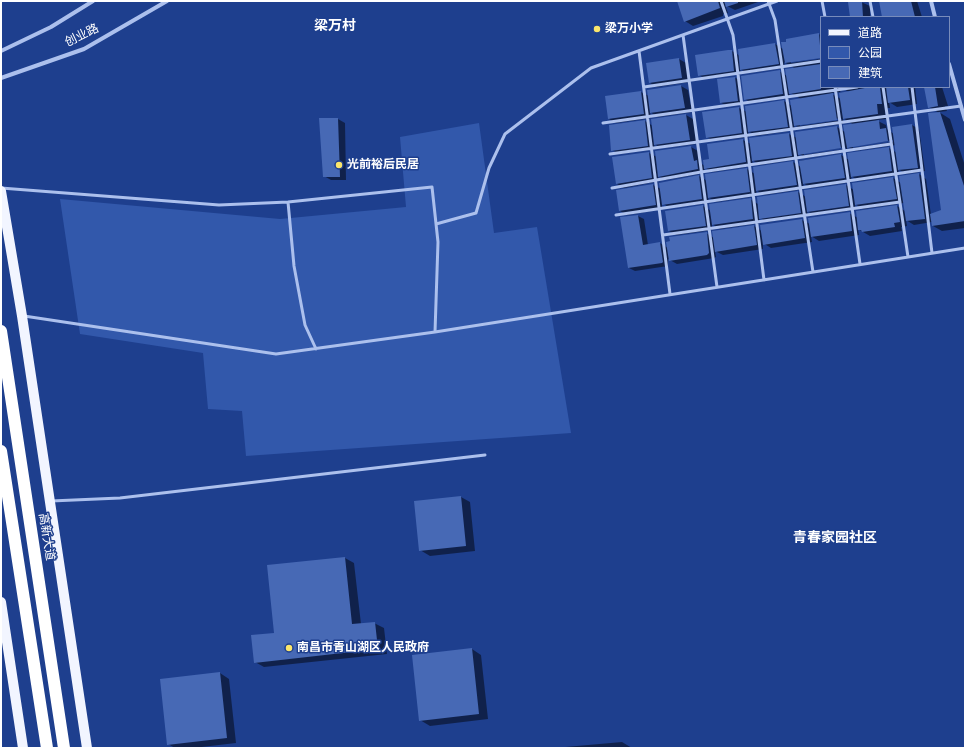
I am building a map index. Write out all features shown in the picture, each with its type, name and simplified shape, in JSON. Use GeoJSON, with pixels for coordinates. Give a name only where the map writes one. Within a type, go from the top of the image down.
{"type":"FeatureCollection","features":[{"type":"Feature","properties":{"kind":"highway","name":"高新大道"},"geometry":{"type":"LineString","coordinates":[[1,331],[64,748]]}},
{"type":"Feature","properties":{"kind":"highway"},"geometry":{"type":"LineString","coordinates":[[1,451],[47,748]]}},
{"type":"Feature","properties":{"kind":"main road"},"geometry":{"type":"LineString","coordinates":[[1,191],[22,316],[87,748]]}},
{"type":"Feature","properties":{"kind":"main road"},"geometry":{"type":"LineString","coordinates":[[1,602],[23,748]]}},
{"type":"Feature","properties":{"kind":"street","name":"创业路"},"geometry":{"type":"LineString","coordinates":[[1,51],[51,27],[93,1]]}},
{"type":"Feature","properties":{"kind":"street","name":"创业路"},"geometry":{"type":"LineString","coordinates":[[1,78],[84,49],[167,1]]}},
{"type":"Feature","properties":{"kind":"street"},"geometry":{"type":"LineString","coordinates":[[931,1],[936,16]]}},
{"type":"Feature","properties":{"kind":"street"},"geometry":{"type":"LineString","coordinates":[[950,68],[965,120]]}},
{"type":"Feature","properties":{"kind":"lane"},"geometry":{"type":"LineString","coordinates":[[721,1],[733,35],[764,280]]}},
{"type":"Feature","properties":{"kind":"lane"},"geometry":{"type":"LineString","coordinates":[[436,224],[476,213],[489,168],[505,134],[591,68],[727,19],[768,2],[777,1]]}},
{"type":"Feature","properties":{"kind":"lane"},"geometry":{"type":"LineString","coordinates":[[822,1],[825,16]]}},
{"type":"Feature","properties":{"kind":"lane"},"geometry":{"type":"LineString","coordinates":[[870,1],[873,16]]}},
{"type":"Feature","properties":{"kind":"lane"},"geometry":{"type":"LineString","coordinates":[[768,2],[775,20],[813,272]]}},
{"type":"Feature","properties":{"kind":"lane"},"geometry":{"type":"LineString","coordinates":[[682,35],[717,287]]}},
{"type":"Feature","properties":{"kind":"lane"},"geometry":{"type":"LineString","coordinates":[[639,51],[670,294]]}},
{"type":"Feature","properties":{"kind":"lane"},"geometry":{"type":"LineString","coordinates":[[644,87],[820,61]]}},
{"type":"Feature","properties":{"kind":"lane"},"geometry":{"type":"LineString","coordinates":[[603,123],[787,97],[835,88],[860,264]]}},
{"type":"Feature","properties":{"kind":"lane"},"geometry":{"type":"LineString","coordinates":[[883,88],[908,257]]}},
{"type":"Feature","properties":{"kind":"lane"},"geometry":{"type":"LineString","coordinates":[[912,88],[932,253]]}},
{"type":"Feature","properties":{"kind":"lane"},"geometry":{"type":"LineString","coordinates":[[610,154],[961,106]]}},
{"type":"Feature","properties":{"kind":"lane"},"geometry":{"type":"LineString","coordinates":[[612,188],[701,172],[891,144]]}},
{"type":"Feature","properties":{"kind":"lane"},"geometry":{"type":"LineString","coordinates":[[616,215],[922,170]]}},
{"type":"Feature","properties":{"kind":"lane"},"geometry":{"type":"LineString","coordinates":[[1,188],[218,205],[288,202],[432,187],[438,242],[435,332]]}},
{"type":"Feature","properties":{"kind":"lane"},"geometry":{"type":"LineString","coordinates":[[288,202],[294,266],[305,325],[316,349]]}},
{"type":"Feature","properties":{"kind":"lane"},"geometry":{"type":"LineString","coordinates":[[663,235],[900,202]]}},
{"type":"Feature","properties":{"kind":"lane"},"geometry":{"type":"LineString","coordinates":[[22,316],[276,354],[435,332],[965,248]]}},
{"type":"Feature","properties":{"kind":"lane"},"geometry":{"type":"LineString","coordinates":[[49,501],[120,498],[485,455]]}},
{"type":"Feature","properties":{"kind":"green space"},"geometry":{"type":"Polygon","coordinates":[[[479,123],[494,233],[537,227],[571,433],[246,456],[242,411],[208,409],[203,353],[80,334],[60,199],[280,219],[406,207],[400,137],[479,123]]]}},
{"type":"Feature","properties":{"kind":"building"},"geometry":{"type":"Polygon","coordinates":[[[677,1],[718,1],[720,8],[684,22],[677,1]]]}},
{"type":"Feature","properties":{"kind":"building"},"geometry":{"type":"Polygon","coordinates":[[[724,1],[738,1],[738,3],[726,7],[724,1]]]}},
{"type":"Feature","properties":{"kind":"building"},"geometry":{"type":"Polygon","coordinates":[[[862,1],[863,16],[850,16],[848,2],[862,1]]]}},
{"type":"Feature","properties":{"kind":"building"},"geometry":{"type":"Polygon","coordinates":[[[879,1],[911,1],[915,16],[882,16],[879,1]]]}},
{"type":"Feature","properties":{"kind":"building"},"geometry":{"type":"Polygon","coordinates":[[[819,33],[820,58],[785,63],[781,42],[786,42],[786,39],[819,33]]]}},
{"type":"Feature","properties":{"kind":"building"},"geometry":{"type":"Polygon","coordinates":[[[775,43],[779,64],[740,70],[738,49],[775,43]]]}},
{"type":"Feature","properties":{"kind":"building"},"geometry":{"type":"Polygon","coordinates":[[[732,50],[734,71],[698,76],[695,55],[732,50]]]}},
{"type":"Feature","properties":{"kind":"building"},"geometry":{"type":"Polygon","coordinates":[[[679,58],[682,78],[649,83],[646,63],[679,58]]]}},
{"type":"Feature","properties":{"kind":"building"},"geometry":{"type":"Polygon","coordinates":[[[820,64],[821,89],[789,94],[785,69],[820,64]]]}},
{"type":"Feature","properties":{"kind":"building"},"geometry":{"type":"Polygon","coordinates":[[[780,70],[783,94],[744,100],[741,76],[780,70]]]}},
{"type":"Feature","properties":{"kind":"building"},"geometry":{"type":"Polygon","coordinates":[[[735,77],[738,101],[720,103],[717,79],[735,77]]]}},
{"type":"Feature","properties":{"kind":"building"},"geometry":{"type":"Polygon","coordinates":[[[681,85],[685,108],[650,113],[647,90],[681,85]]]}},
{"type":"Feature","properties":{"kind":"building"},"geometry":{"type":"Polygon","coordinates":[[[865,88],[880,88],[882,104],[877,104],[878,114],[843,119],[839,93],[865,88]]]}},
{"type":"Feature","properties":{"kind":"building"},"geometry":{"type":"Polygon","coordinates":[[[886,88],[908,88],[910,100],[888,103],[886,88]]]}},
{"type":"Feature","properties":{"kind":"building"},"geometry":{"type":"Polygon","coordinates":[[[924,88],[935,88],[938,106],[928,108],[924,88]]]}},
{"type":"Feature","properties":{"kind":"building"},"geometry":{"type":"Polygon","coordinates":[[[641,91],[644,114],[608,119],[605,96],[641,91]]]}},
{"type":"Feature","properties":{"kind":"building"},"geometry":{"type":"Polygon","coordinates":[[[833,93],[837,120],[794,126],[790,100],[833,93]]]}},
{"type":"Feature","properties":{"kind":"building"},"geometry":{"type":"Polygon","coordinates":[[[784,100],[788,127],[748,132],[745,106],[784,100]]]}},
{"type":"Feature","properties":{"kind":"building"},"geometry":{"type":"Polygon","coordinates":[[[739,107],[742,133],[706,138],[702,112],[739,107]]]}},
{"type":"Feature","properties":{"kind":"building"},"geometry":{"type":"Polygon","coordinates":[[[940,112],[965,189],[965,221],[932,226],[930,214],[941,210],[928,113],[940,112]]]}},
{"type":"Feature","properties":{"kind":"building"},"geometry":{"type":"Polygon","coordinates":[[[686,114],[690,140],[654,145],[651,119],[686,114]]]}},
{"type":"Feature","properties":{"kind":"building"},"geometry":{"type":"Polygon","coordinates":[[[319,118],[338,118],[340,177],[323,177],[319,118]]]}},
{"type":"Feature","properties":{"kind":"building"},"geometry":{"type":"Polygon","coordinates":[[[645,120],[648,146],[611,151],[609,125],[645,120]]]}},
{"type":"Feature","properties":{"kind":"building"},"geometry":{"type":"Polygon","coordinates":[[[879,120],[880,129],[886,128],[888,141],[847,148],[843,125],[879,120]]]}},
{"type":"Feature","properties":{"kind":"building"},"geometry":{"type":"Polygon","coordinates":[[[912,124],[918,168],[898,170],[892,127],[912,124]]]}},
{"type":"Feature","properties":{"kind":"building"},"geometry":{"type":"Polygon","coordinates":[[[837,126],[841,148],[798,155],[795,132],[837,126]]]}},
{"type":"Feature","properties":{"kind":"building"},"geometry":{"type":"Polygon","coordinates":[[[789,133],[792,156],[752,161],[749,138],[789,133]]]}},
{"type":"Feature","properties":{"kind":"building"},"geometry":{"type":"Polygon","coordinates":[[[743,139],[746,162],[704,169],[703,160],[709,159],[707,144],[743,139]]]}},
{"type":"Feature","properties":{"kind":"building"},"geometry":{"type":"Polygon","coordinates":[[[691,146],[694,161],[697,160],[698,169],[658,177],[655,151],[691,146]]]}},
{"type":"Feature","properties":{"kind":"building"},"geometry":{"type":"Polygon","coordinates":[[[889,147],[892,171],[851,177],[847,153],[889,147]]]}},
{"type":"Feature","properties":{"kind":"building"},"geometry":{"type":"Polygon","coordinates":[[[649,152],[652,178],[616,184],[612,157],[649,152]]]}},
{"type":"Feature","properties":{"kind":"building"},"geometry":{"type":"Polygon","coordinates":[[[841,154],[845,178],[803,184],[799,161],[841,154]]]}},
{"type":"Feature","properties":{"kind":"building"},"geometry":{"type":"Polygon","coordinates":[[[793,161],[797,185],[756,191],[753,167],[793,161]]]}},
{"type":"Feature","properties":{"kind":"building"},"geometry":{"type":"Polygon","coordinates":[[[747,168],[750,192],[708,198],[705,174],[747,168]]]}},
{"type":"Feature","properties":{"kind":"building"},"geometry":{"type":"Polygon","coordinates":[[[919,173],[925,219],[906,221],[899,176],[919,173]]]}},
{"type":"Feature","properties":{"kind":"building"},"geometry":{"type":"Polygon","coordinates":[[[699,175],[702,199],[662,205],[659,183],[699,175]]]}},
{"type":"Feature","properties":{"kind":"building"},"geometry":{"type":"Polygon","coordinates":[[[893,177],[897,199],[855,205],[852,183],[893,177]]]}},
{"type":"Feature","properties":{"kind":"building"},"geometry":{"type":"Polygon","coordinates":[[[653,184],[656,205],[619,211],[616,190],[653,184]]]}},
{"type":"Feature","properties":{"kind":"building"},"geometry":{"type":"Polygon","coordinates":[[[846,184],[849,206],[807,212],[804,190],[846,184]]]}},
{"type":"Feature","properties":{"kind":"building"},"geometry":{"type":"Polygon","coordinates":[[[798,191],[801,213],[759,219],[757,197],[798,191]]]}},
{"type":"Feature","properties":{"kind":"building"},"geometry":{"type":"Polygon","coordinates":[[[751,198],[753,219],[712,225],[709,204],[751,198]]]}},
{"type":"Feature","properties":{"kind":"building"},"geometry":{"type":"Polygon","coordinates":[[[703,205],[706,226],[668,231],[665,211],[703,205]]]}},
{"type":"Feature","properties":{"kind":"building"},"geometry":{"type":"Polygon","coordinates":[[[897,205],[900,222],[894,223],[895,227],[862,232],[861,230],[858,230],[856,211],[897,205]]]}},
{"type":"Feature","properties":{"kind":"building"},"geometry":{"type":"Polygon","coordinates":[[[850,212],[852,231],[811,237],[808,218],[850,212]]]}},
{"type":"Feature","properties":{"kind":"building"},"geometry":{"type":"Polygon","coordinates":[[[638,215],[643,245],[660,242],[663,262],[628,268],[620,217],[638,215]]]}},
{"type":"Feature","properties":{"kind":"building"},"geometry":{"type":"Polygon","coordinates":[[[802,219],[805,238],[763,245],[760,225],[802,219]]]}},
{"type":"Feature","properties":{"kind":"building"},"geometry":{"type":"Polygon","coordinates":[[[754,225],[757,245],[715,252],[712,231],[754,225]]]}},
{"type":"Feature","properties":{"kind":"building"},"geometry":{"type":"Polygon","coordinates":[[[707,232],[709,253],[707,255],[669,261],[666,242],[670,241],[669,237],[707,232]]]}},
{"type":"Feature","properties":{"kind":"building"},"geometry":{"type":"Polygon","coordinates":[[[461,496],[466,546],[419,551],[414,501],[461,496]]]}},
{"type":"Feature","properties":{"kind":"building"},"geometry":{"type":"Polygon","coordinates":[[[345,557],[352,624],[375,622],[378,649],[254,663],[251,635],[274,633],[267,565],[345,557]]]}},
{"type":"Feature","properties":{"kind":"building"},"geometry":{"type":"Polygon","coordinates":[[[472,648],[479,714],[419,721],[412,655],[472,648]]]}},
{"type":"Feature","properties":{"kind":"building"},"geometry":{"type":"Polygon","coordinates":[[[220,672],[227,738],[167,745],[160,679],[220,672]]]}},
{"type":"Feature","properties":{"kind":"place","name":"梁万小学"},"geometry":{"type":"Point","coordinates":[597,29]}},
{"type":"Feature","properties":{"kind":"place","name":"光前裕后民居"},"geometry":{"type":"Point","coordinates":[339,165]}},
{"type":"Feature","properties":{"kind":"place","name":"南昌市青山湖区人民政府"},"geometry":{"type":"Point","coordinates":[289,648]}},
{"type":"Feature","properties":{"kind":"district","name":"梁万村"},"geometry":{"type":"Point","coordinates":[335,26]}},
{"type":"Feature","properties":{"kind":"district","name":"青春家园社区"},"geometry":{"type":"Point","coordinates":[835,538]}}]}
